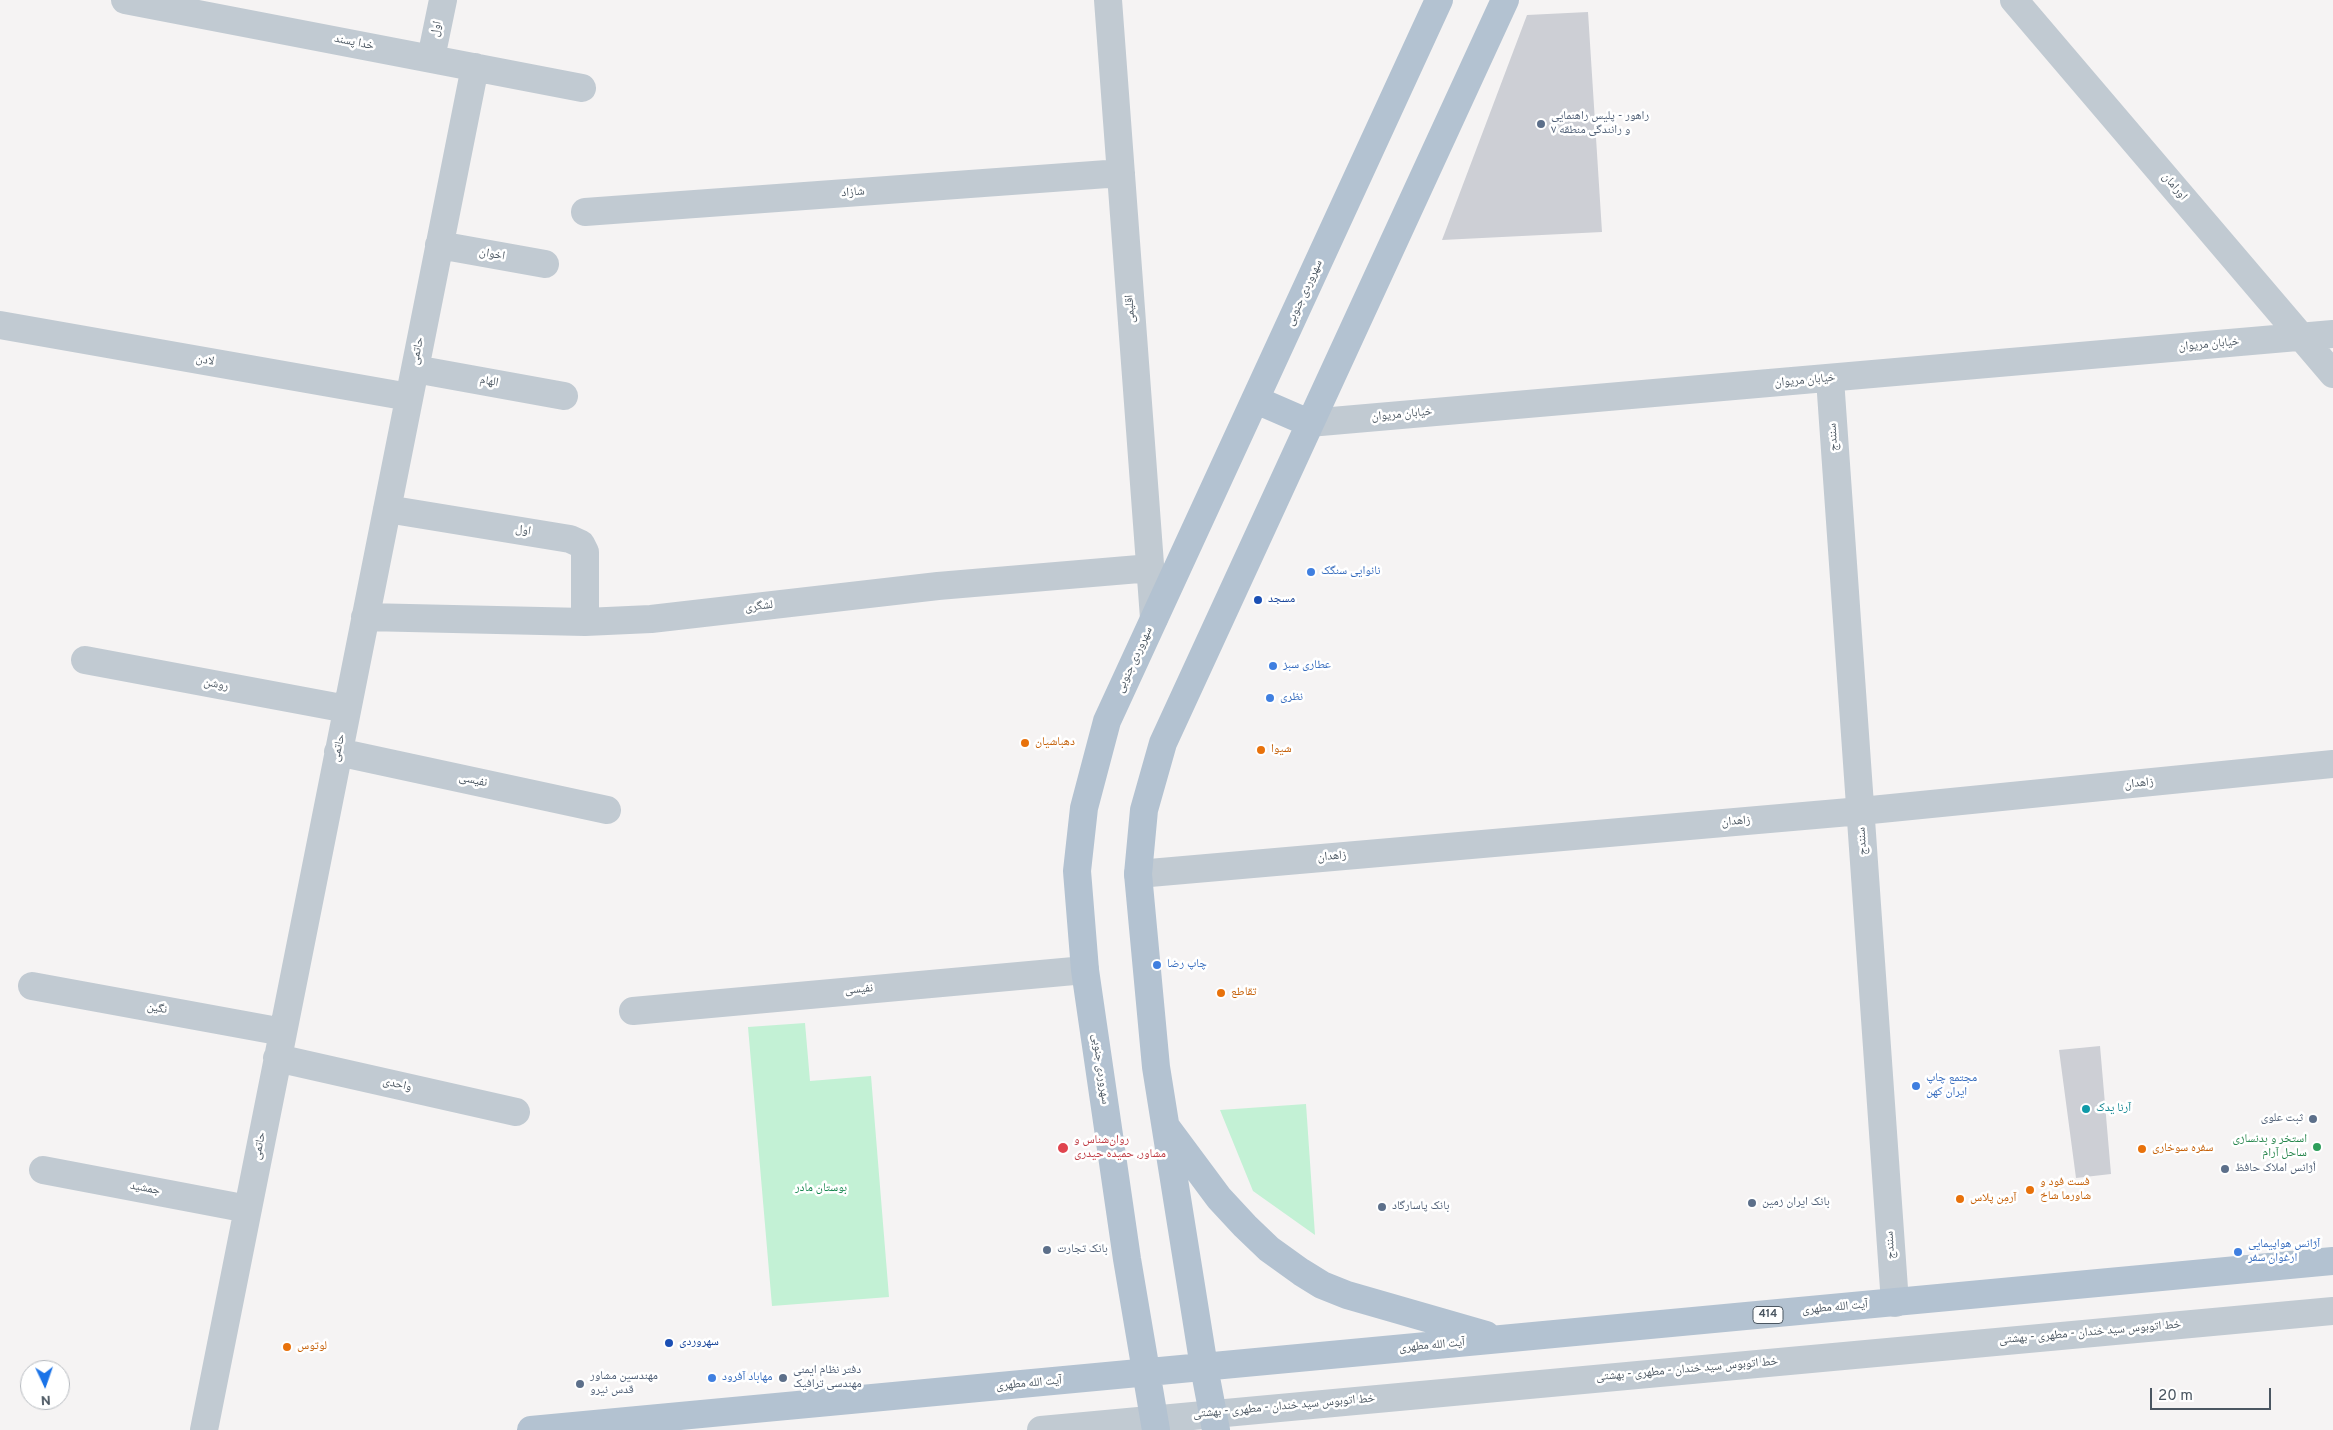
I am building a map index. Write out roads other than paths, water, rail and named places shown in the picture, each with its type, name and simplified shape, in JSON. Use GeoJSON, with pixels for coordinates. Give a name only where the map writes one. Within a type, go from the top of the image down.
{"type":"FeatureCollection","features":[{"type":"Feature","properties":{"kind":"main road","name":"سهروردی جنوبی"},"geometry":{"type":"LineString","coordinates":[[1155,1425],[1145,1373],[1085,970],[1077,871],[1084,808],[1107,721],[1439,0]]}},
{"type":"Feature","properties":{"kind":"main road"},"geometry":{"type":"LineString","coordinates":[[1214,1422],[1156,1068],[1138,874],[1144,810],[1163,743],[1505,0]]}},
{"type":"Feature","properties":{"kind":"main road"},"geometry":{"type":"LineString","coordinates":[[1256,400],[1309,423]]}},
{"type":"Feature","properties":{"kind":"main road"},"geometry":{"type":"LineString","coordinates":[[1165,1125],[1220,1198],[1245,1226],[1269,1249],[1301,1272],[1322,1285],[1348,1295],[1502,1340]]}},
{"type":"Feature","properties":{"kind":"main road","name":"آیت الله مطهری"},"geometry":{"type":"LineString","coordinates":[[531,1430],[2333,1262]]}},
{"type":"Feature","properties":{"kind":"street","name":"خدا پسند"},"geometry":{"type":"LineString","coordinates":[[125,0],[582,88]]}},
{"type":"Feature","properties":{"kind":"street","name":"اول"},"geometry":{"type":"LineString","coordinates":[[431,58],[443,0]]}},
{"type":"Feature","properties":{"kind":"street","name":"اقلیمی"},"geometry":{"type":"LineString","coordinates":[[1108,0],[1154,618]]}},
{"type":"Feature","properties":{"kind":"street","name":"اورامان"},"geometry":{"type":"LineString","coordinates":[[2014,0],[2333,374]]}},
{"type":"Feature","properties":{"kind":"street","name":"حاتمی"},"geometry":{"type":"LineString","coordinates":[[204,1430],[475,67]]}},
{"type":"Feature","properties":{"kind":"street","name":"شازاد"},"geometry":{"type":"LineString","coordinates":[[585,212],[1121,173]]}},
{"type":"Feature","properties":{"kind":"street","name":"اخوان"},"geometry":{"type":"LineString","coordinates":[[439,245],[545,264]]}},
{"type":"Feature","properties":{"kind":"street","name":"لادن"},"geometry":{"type":"LineString","coordinates":[[0,325],[409,396]]}},
{"type":"Feature","properties":{"kind":"street"},"geometry":{"type":"LineString","coordinates":[[2301,337],[2333,334]]}},
{"type":"Feature","properties":{"kind":"street","name":"خیابان مریوان"},"geometry":{"type":"LineString","coordinates":[[1309,423],[2301,337]]}},
{"type":"Feature","properties":{"kind":"street","name":"الهام"},"geometry":{"type":"LineString","coordinates":[[415,369],[564,396]]}},
{"type":"Feature","properties":{"kind":"street","name":"سنندج"},"geometry":{"type":"LineString","coordinates":[[1830,379],[1895,1303]]}},
{"type":"Feature","properties":{"kind":"street","name":"اول"},"geometry":{"type":"LineString","coordinates":[[387,509],[570,539],[581,544],[585,552],[586,622]]}},
{"type":"Feature","properties":{"kind":"street","name":"لشگری"},"geometry":{"type":"LineString","coordinates":[[365,617],[586,622],[651,619],[938,586],[1151,568]]}},
{"type":"Feature","properties":{"kind":"street","name":"روشن"},"geometry":{"type":"LineString","coordinates":[[85,660],[347,709]]}},
{"type":"Feature","properties":{"kind":"street","name":"نفیسی"},"geometry":{"type":"LineString","coordinates":[[338,752],[607,810]]}},
{"type":"Feature","properties":{"kind":"street","name":"زاهدان"},"geometry":{"type":"LineString","coordinates":[[1138,874],[1861,811],[2333,764]]}},
{"type":"Feature","properties":{"kind":"street","name":"نفیسی"},"geometry":{"type":"LineString","coordinates":[[633,1011],[1085,970]]}},
{"type":"Feature","properties":{"kind":"street","name":"نگین"},"geometry":{"type":"LineString","coordinates":[[32,986],[280,1045]]}},
{"type":"Feature","properties":{"kind":"street","name":"واحدی"},"geometry":{"type":"LineString","coordinates":[[280,1045],[516,1112]]}},
{"type":"Feature","properties":{"kind":"street","name":"جمشید"},"geometry":{"type":"LineString","coordinates":[[43,1170],[248,1209]]}},
{"type":"Feature","properties":{"kind":"street","name":"خط اتوبوس سید خندان - مطهری - بهشتی"},"geometry":{"type":"LineString","coordinates":[[1041,1430],[1214,1422],[2333,1311]]}},
{"type":"Feature","properties":{"kind":"place","name":"راهور - پلیس راهنمایی و رانندگی منطقه ۷"},"geometry":{"type":"Point","coordinates":[1541,124]}},
{"type":"Feature","properties":{"kind":"place","name":"نانوایی سنگک"},"geometry":{"type":"Point","coordinates":[1311,572]}},
{"type":"Feature","properties":{"kind":"place","name":"مسجد"},"geometry":{"type":"Point","coordinates":[1258,600]}},
{"type":"Feature","properties":{"kind":"place","name":"عطاری سبز"},"geometry":{"type":"Point","coordinates":[1273,666]}},
{"type":"Feature","properties":{"kind":"place","name":"نظری"},"geometry":{"type":"Point","coordinates":[1270,698]}},
{"type":"Feature","properties":{"kind":"place","name":"دهباشیان"},"geometry":{"type":"Point","coordinates":[1025,743]}},
{"type":"Feature","properties":{"kind":"place","name":"شیوا"},"geometry":{"type":"Point","coordinates":[1261,750]}},
{"type":"Feature","properties":{"kind":"place","name":"چاپ رضا"},"geometry":{"type":"Point","coordinates":[1157,965]}},
{"type":"Feature","properties":{"kind":"place","name":"تقاطع"},"geometry":{"type":"Point","coordinates":[1221,993]}},
{"type":"Feature","properties":{"kind":"place","name":"مجتمع چاپ ایران کهن"},"geometry":{"type":"Point","coordinates":[1916,1086]}},
{"type":"Feature","properties":{"kind":"place","name":"آرنا یدک"},"geometry":{"type":"Point","coordinates":[2086,1109]}},
{"type":"Feature","properties":{"kind":"place","name":"ثبت علوی"},"geometry":{"type":"Point","coordinates":[2313,1119]}},
{"type":"Feature","properties":{"kind":"place","name":"استخر و بدنسازی ساحل آرام"},"geometry":{"type":"Point","coordinates":[2317,1147]}},
{"type":"Feature","properties":{"kind":"place","name":"روان‌شناس و مشاور، حمیده حیدری"},"geometry":{"type":"Point","coordinates":[1063,1148]}},
{"type":"Feature","properties":{"kind":"place","name":"سفره سوخاری"},"geometry":{"type":"Point","coordinates":[2142,1149]}},
{"type":"Feature","properties":{"kind":"place","name":"أژانس املاک حافظ"},"geometry":{"type":"Point","coordinates":[2225,1169]}},
{"type":"Feature","properties":{"kind":"place","name":"فست فود و شاورما شاخ"},"geometry":{"type":"Point","coordinates":[2030,1190]}},
{"type":"Feature","properties":{"kind":"place","name":"آرمِن پلاس"},"geometry":{"type":"Point","coordinates":[1960,1199]}},
{"type":"Feature","properties":{"kind":"place","name":"بانک ایران زمین"},"geometry":{"type":"Point","coordinates":[1752,1203]}},
{"type":"Feature","properties":{"kind":"place","name":"بانک پاسارگاد"},"geometry":{"type":"Point","coordinates":[1382,1207]}},
{"type":"Feature","properties":{"kind":"place","name":"بانک تجارت"},"geometry":{"type":"Point","coordinates":[1047,1250]}},
{"type":"Feature","properties":{"kind":"place","name":"آژانس هواپیمایی ارغوان سفر"},"geometry":{"type":"Point","coordinates":[2238,1252]}},
{"type":"Feature","properties":{"kind":"place","name":"سهروردی"},"geometry":{"type":"Point","coordinates":[669,1343]}},
{"type":"Feature","properties":{"kind":"place","name":"لوتوس"},"geometry":{"type":"Point","coordinates":[287,1347]}},
{"type":"Feature","properties":{"kind":"place","name":"مهاباد آفرود"},"geometry":{"type":"Point","coordinates":[712,1378]}},
{"type":"Feature","properties":{"kind":"place","name":"دفتر نظام ایمنی مهندسی ترافیک"},"geometry":{"type":"Point","coordinates":[783,1378]}},
{"type":"Feature","properties":{"kind":"place","name":"مهندسین مشاور قدس نیرو"},"geometry":{"type":"Point","coordinates":[580,1384]}},
{"type":"Feature","properties":{"kind":"park label","name":"بوستان مادر"},"geometry":{"type":"Point","coordinates":[821,1189]}}]}
